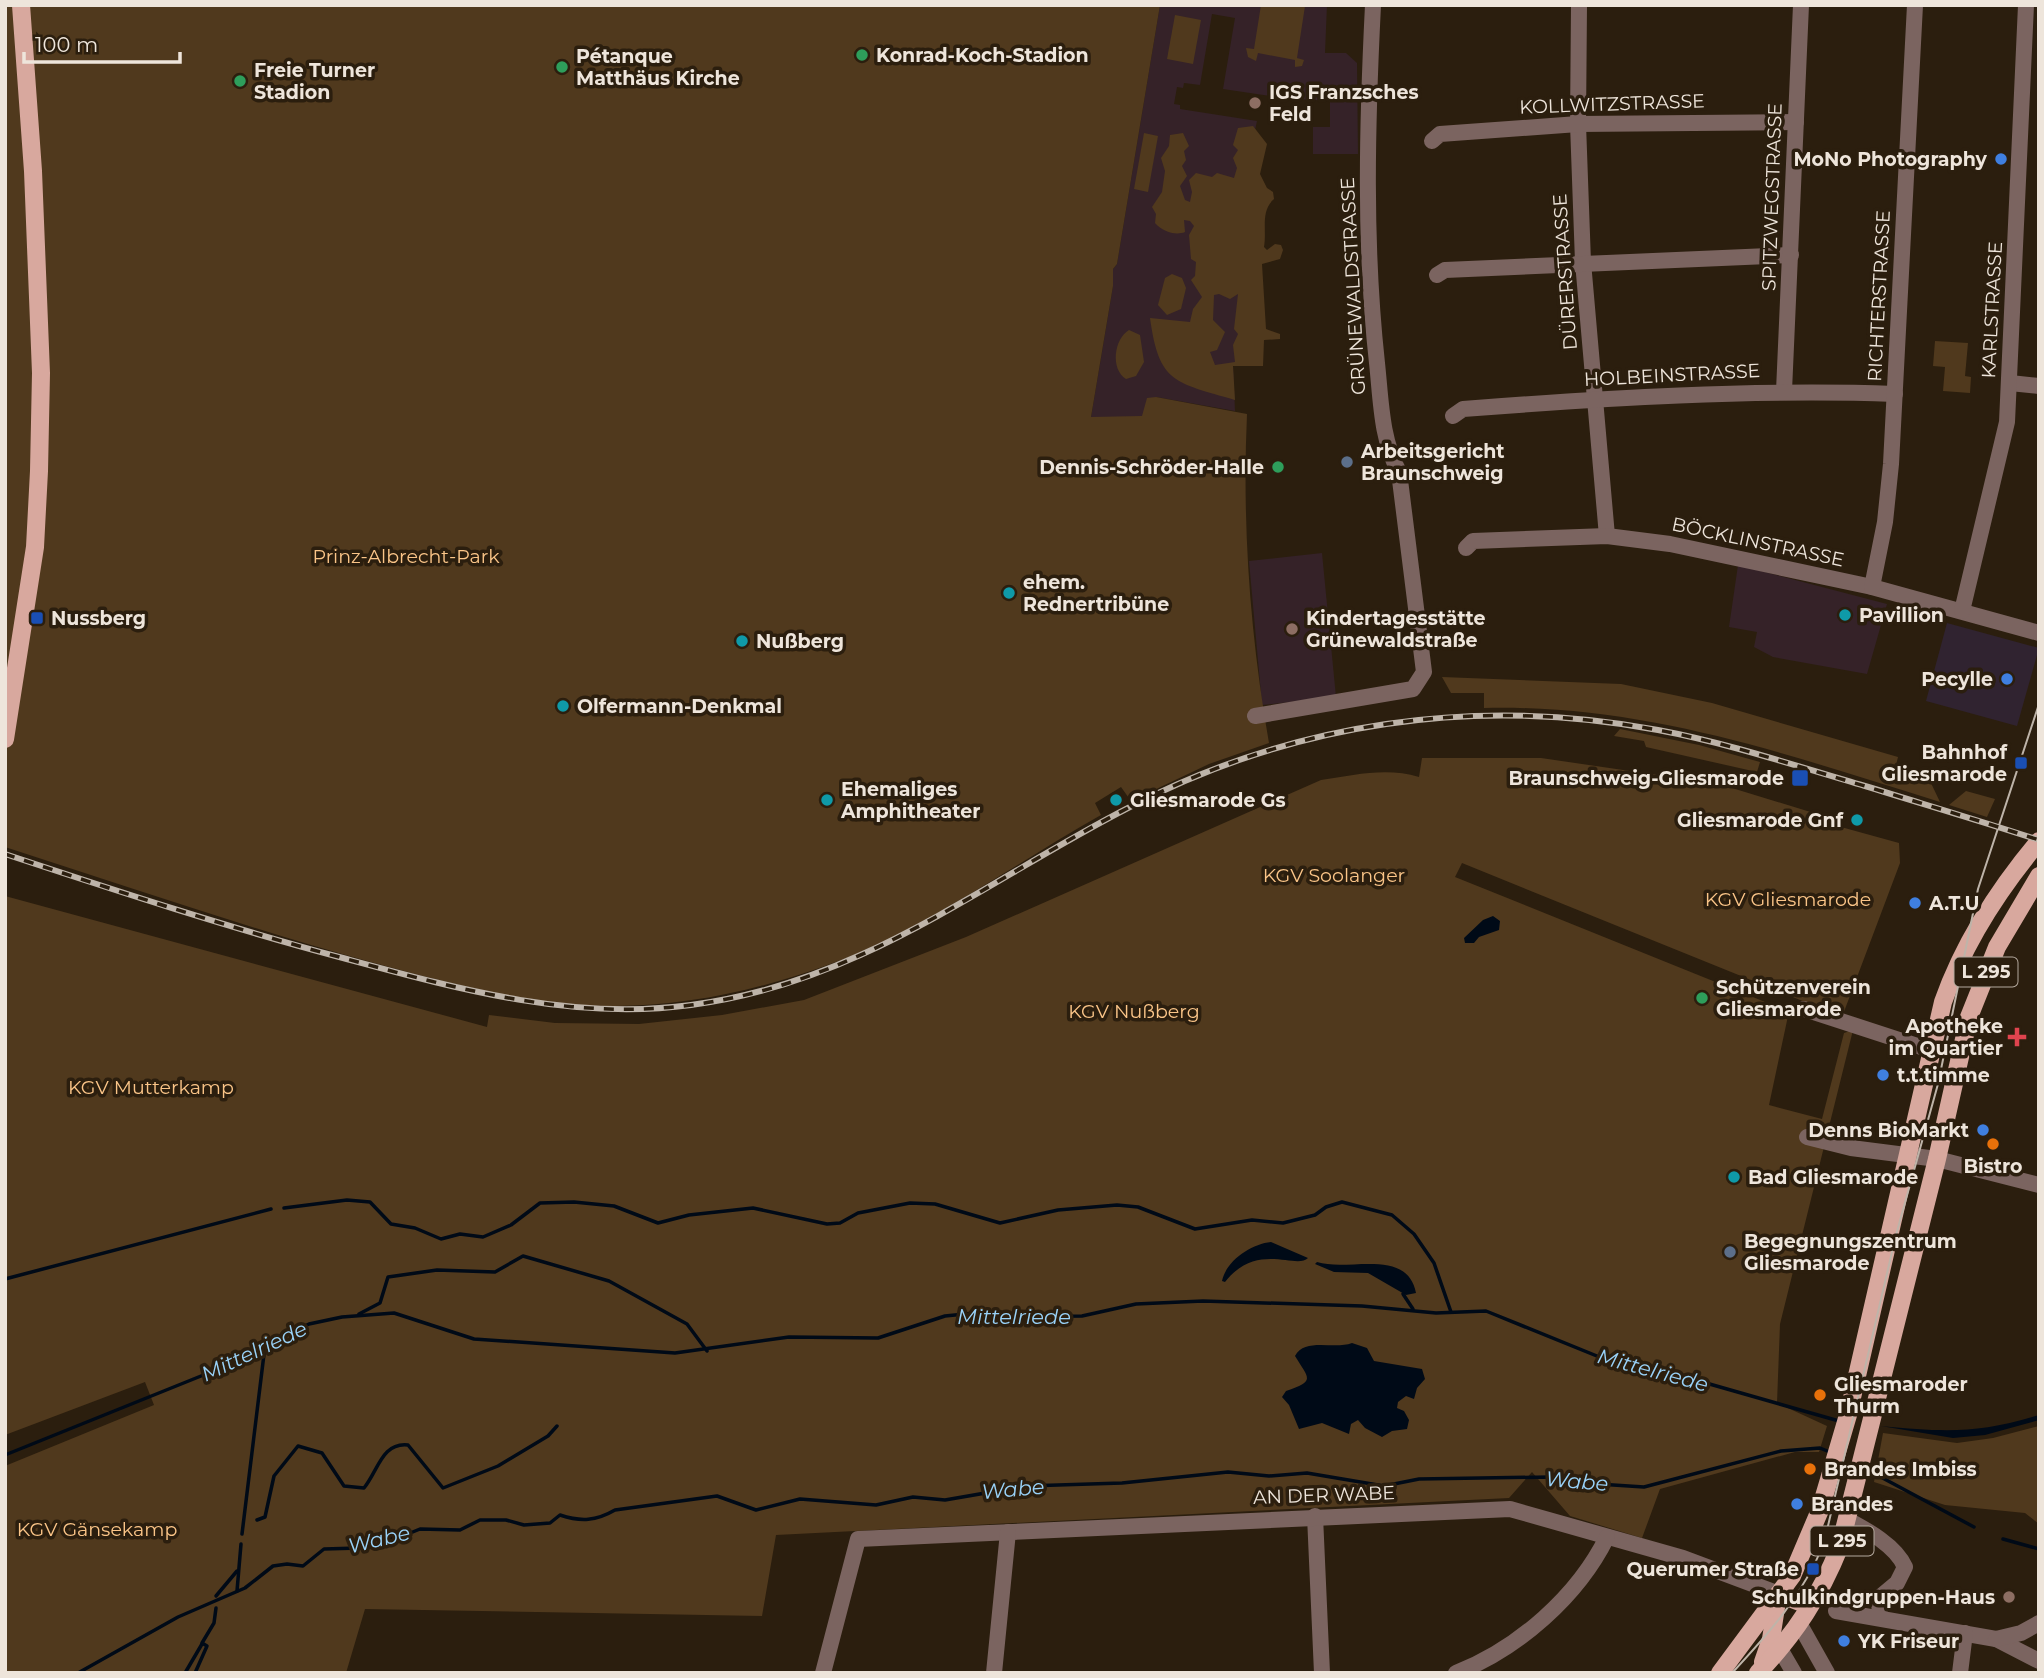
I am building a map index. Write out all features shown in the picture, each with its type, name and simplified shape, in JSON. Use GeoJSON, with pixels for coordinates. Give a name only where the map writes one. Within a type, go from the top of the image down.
{"type":"FeatureCollection","features":[{"type":"Feature","properties":{"kind":"main road"},"geometry":{"type":"LineString","coordinates":[[5,738],[35,547],[41,373],[33,171],[21,5]]}},
{"type":"Feature","properties":{"kind":"main road","name":"L 295"},"geometry":{"type":"LineString","coordinates":[[1720,1673],[1783,1598],[1807,1547],[1848,1416],[1943,1002],[1964,950],[1994,900],[2039,841]]}},
{"type":"Feature","properties":{"kind":"main road","name":"L 295"},"geometry":{"type":"LineString","coordinates":[[1758,1673],[1800,1625],[1820,1593],[1848,1520],[1969,1017],[1997,947],[2039,876]]}},
{"type":"Feature","properties":{"kind":"main road"},"geometry":{"type":"LineString","coordinates":[[1783,1598],[1800,1602],[1820,1593]]}},
{"type":"Feature","properties":{"kind":"main road"},"geometry":{"type":"LineString","coordinates":[[1750,1635],[1775,1627],[1800,1625],[1783,1598]]}},
{"type":"Feature","properties":{"kind":"main road"},"geometry":{"type":"LineString","coordinates":[[1758,1673],[1783,1598]]}},
{"type":"Feature","properties":{"kind":"main road"},"geometry":{"type":"LineString","coordinates":[[1775,1627],[1780,1649]]}},
{"type":"Feature","properties":{"kind":"street","name":"GRÜNEWALDSTRASSE"},"geometry":{"type":"LineString","coordinates":[[1255,716],[1413,689],[1424,672],[1399,472],[1388,453],[1373,327],[1367,176],[1373,5]]}},
{"type":"Feature","properties":{"kind":"street","name":"DÜRERSTRASSE"},"geometry":{"type":"LineString","coordinates":[[1579,5],[1578,124],[1583,262],[1607,536]]}},
{"type":"Feature","properties":{"kind":"street","name":"SPITZWEGSTRASSE"},"geometry":{"type":"LineString","coordinates":[[1784,391],[1801,5]]}},
{"type":"Feature","properties":{"kind":"street","name":"RICHTERSTRASSE"},"geometry":{"type":"LineString","coordinates":[[1872,587],[1887,507],[1915,5]]}},
{"type":"Feature","properties":{"kind":"street","name":"KARLSTRASSE"},"geometry":{"type":"LineString","coordinates":[[1962,611],[2003,444],[2010,383],[2026,5]]}},
{"type":"Feature","properties":{"kind":"street","name":"KOLLWITZSTRASSE"},"geometry":{"type":"LineString","coordinates":[[1432,141],[1440,134],[1578,124],[1796,122]]}},
{"type":"Feature","properties":{"kind":"street"},"geometry":{"type":"LineString","coordinates":[[2021,133],[2039,134]]}},
{"type":"Feature","properties":{"kind":"street"},"geometry":{"type":"LineString","coordinates":[[1437,275],[1445,270],[1583,262],[1791,255]]}},
{"type":"Feature","properties":{"kind":"street"},"geometry":{"type":"LineString","coordinates":[[2010,383],[2039,386]]}},
{"type":"Feature","properties":{"kind":"street","name":"HOLBEINSTRASSE"},"geometry":{"type":"LineString","coordinates":[[1453,416],[1463,409],[1595,399],[1784,391],[1895,394]]}},
{"type":"Feature","properties":{"kind":"street","name":"BÖCKLINSTRASSE"},"geometry":{"type":"LineString","coordinates":[[1466,548],[1473,541],[1503,538],[1607,536],[1703,550],[1872,587],[2039,633]]}},
{"type":"Feature","properties":{"kind":"street"},"geometry":{"type":"LineString","coordinates":[[1804,1009],[1930,1050]]}},
{"type":"Feature","properties":{"kind":"street"},"geometry":{"type":"LineString","coordinates":[[1807,1137],[1851,1148],[1937,1158],[2039,1185]]}},
{"type":"Feature","properties":{"kind":"street","name":"AN DER WABE"},"geometry":{"type":"LineString","coordinates":[[823,1673],[858,1539],[1510,1509],[1717,1569],[1783,1598]]}},
{"type":"Feature","properties":{"kind":"street"},"geometry":{"type":"LineString","coordinates":[[1315,1516],[1322,1673]]}},
{"type":"Feature","properties":{"kind":"street"},"geometry":{"type":"LineString","coordinates":[[1848,1520],[1871,1532],[1902,1560],[1905,1567],[1897,1583],[1879,1598],[1880,1618]]}},
{"type":"Feature","properties":{"kind":"street"},"geometry":{"type":"LineString","coordinates":[[995,1673],[1007,1532]]}},
{"type":"Feature","properties":{"kind":"street"},"geometry":{"type":"LineString","coordinates":[[1456,1673],[1502,1648],[1534,1626],[1587,1570],[1607,1537]]}},
{"type":"Feature","properties":{"kind":"street"},"geometry":{"type":"LineString","coordinates":[[1836,1611],[1996,1639],[2039,1661]]}},
{"type":"Feature","properties":{"kind":"street"},"geometry":{"type":"LineString","coordinates":[[1996,1639],[2021,1633],[2039,1623]]}},
{"type":"Feature","properties":{"kind":"street"},"geometry":{"type":"LineString","coordinates":[[1800,1625],[1827,1673]]}},
{"type":"Feature","properties":{"kind":"street"},"geometry":{"type":"LineString","coordinates":[[1960,1673],[1965,1633]]}},
{"type":"Feature","properties":{"kind":"street"},"geometry":{"type":"LineString","coordinates":[[1780,1649],[1794,1673]]}},
{"type":"Feature","properties":{"kind":"shaded area"},"geometry":{"type":"Polygon","coordinates":[[[1160,5],[1327,5],[1325,53],[1346,53],[1357,63],[1358,154],[1313,154],[1313,127],[1330,127],[1330,101],[1284,98],[1223,89],[1235,18],[1212,14],[1200,85],[1184,83],[1183,88],[1177,87],[1174,104],[1180,105],[1180,109],[1257,121],[1249,158],[1257,366],[1233,366],[1235,411],[1156,397],[1149,433],[1089,429],[1113,286],[1113,269],[1117,264],[1160,5]]]}},
{"type":"Feature","properties":{"kind":"shaded area","name":"Kindertagesstätte Grünewaldstraße"},"geometry":{"type":"Polygon","coordinates":[[[1322,553],[1336,697],[1262,705],[1249,561],[1322,553]]]}},
{"type":"Feature","properties":{"kind":"shaded area"},"geometry":{"type":"Polygon","coordinates":[[[1738,565],[1887,604],[1867,674],[1773,657],[1754,647],[1757,632],[1729,627],[1738,565]]]}},
{"type":"Feature","properties":{"kind":"shaded area"},"geometry":{"type":"Polygon","coordinates":[[[1947,623],[2039,648],[2017,726],[1926,701],[1947,623]]]}},
{"type":"Feature","properties":{"kind":"shaded area"},"geometry":{"type":"Polygon","coordinates":[[[1493,916],[1500,921],[1499,930],[1479,937],[1474,943],[1465,943],[1464,938],[1483,920],[1493,916]]]}},
{"type":"Feature","properties":{"kind":"shaded area"},"geometry":{"type":"Polygon","coordinates":[[[1271,1242],[1308,1258],[1302,1261],[1274,1259],[1250,1263],[1237,1270],[1225,1282],[1222,1281],[1224,1274],[1240,1255],[1255,1246],[1271,1242]]]}},
{"type":"Feature","properties":{"kind":"shaded area"},"geometry":{"type":"Polygon","coordinates":[[[1315,1264],[1389,1266],[1401,1270],[1410,1279],[1416,1293],[1406,1295],[1368,1273],[1334,1272],[1315,1264]]]}},
{"type":"Feature","properties":{"kind":"shaded area"},"geometry":{"type":"Polygon","coordinates":[[[1352,1343],[1367,1348],[1374,1361],[1422,1369],[1425,1379],[1417,1388],[1414,1399],[1406,1396],[1398,1402],[1397,1408],[1404,1411],[1409,1420],[1407,1429],[1392,1431],[1382,1437],[1365,1428],[1358,1420],[1351,1424],[1349,1434],[1322,1423],[1299,1429],[1289,1405],[1282,1397],[1286,1391],[1306,1382],[1304,1370],[1295,1356],[1300,1350],[1313,1345],[1352,1343]]]}},
{"type":"Feature","properties":{"kind":"shaded area"},"geometry":{"type":"Polygon","coordinates":[[[2039,1415],[2039,1420],[1985,1435],[1953,1438],[1881,1426],[1961,1430],[1997,1426],[2039,1415]]]}},
{"type":"Feature","properties":{"kind":"green space","name":"Prinz-Albrecht-Park"},"geometry":{"type":"Polygon","coordinates":[[[5,5],[1160,5],[1117,264],[1113,269],[1113,286],[1091,417],[1142,416],[1147,398],[1156,397],[1247,414],[1249,579],[1257,662],[1269,743],[1209,764],[1131,801],[1121,787],[1095,803],[1101,815],[931,917],[860,952],[772,983],[718,996],[663,1004],[578,1005],[517,997],[456,984],[276,934],[5,847],[5,5]]]}},
{"type":"Feature","properties":{"kind":"green space"},"geometry":{"type":"Polygon","coordinates":[[[1261,5],[1313,5],[1305,6],[1297,58],[1304,60],[1302,66],[1295,67],[1295,60],[1258,53],[1256,61],[1248,57],[1246,48],[1254,49],[1261,5]]]}},
{"type":"Feature","properties":{"kind":"green space"},"geometry":{"type":"Polygon","coordinates":[[[1175,15],[1201,20],[1193,64],[1167,59],[1175,15]]]}},
{"type":"Feature","properties":{"kind":"green space"},"geometry":{"type":"Polygon","coordinates":[[[1253,126],[1267,144],[1260,174],[1267,188],[1273,192],[1274,199],[1265,215],[1264,247],[1267,250],[1275,244],[1281,245],[1283,250],[1280,259],[1262,264],[1266,329],[1280,334],[1280,339],[1264,340],[1263,366],[1233,366],[1235,400],[1184,384],[1173,377],[1159,356],[1150,318],[1190,322],[1193,309],[1202,297],[1191,280],[1195,276],[1196,262],[1191,259],[1189,235],[1194,226],[1190,221],[1184,220],[1185,232],[1173,233],[1155,223],[1156,214],[1152,207],[1162,192],[1165,171],[1161,158],[1169,146],[1170,135],[1183,133],[1189,146],[1184,151],[1186,160],[1182,166],[1187,176],[1180,186],[1185,200],[1190,202],[1192,192],[1189,180],[1196,173],[1212,177],[1217,173],[1234,178],[1237,168],[1233,158],[1238,150],[1233,145],[1238,128],[1253,126]],[[1219,294],[1214,295],[1213,320],[1225,332],[1217,350],[1210,352],[1215,365],[1235,362],[1233,345],[1238,334],[1234,329],[1238,294],[1230,299],[1219,294]]]}},
{"type":"Feature","properties":{"kind":"green space"},"geometry":{"type":"Polygon","coordinates":[[[1144,133],[1158,136],[1148,192],[1134,189],[1144,133]]]}},
{"type":"Feature","properties":{"kind":"green space"},"geometry":{"type":"Polygon","coordinates":[[[1172,274],[1182,278],[1186,288],[1181,309],[1167,315],[1158,305],[1165,278],[1172,274]]]}},
{"type":"Feature","properties":{"kind":"green space"},"geometry":{"type":"Polygon","coordinates":[[[1129,330],[1140,335],[1144,362],[1136,376],[1126,379],[1118,368],[1116,354],[1120,340],[1129,330]]]}},
{"type":"Feature","properties":{"kind":"green space"},"geometry":{"type":"Polygon","coordinates":[[[1935,341],[1968,343],[1965,376],[1971,377],[1970,393],[1943,391],[1945,367],[1933,366],[1935,341]]]}},
{"type":"Feature","properties":{"kind":"green space"},"geometry":{"type":"Polygon","coordinates":[[[1442,677],[1621,684],[1712,703],[1898,757],[1895,769],[1930,781],[1940,802],[1772,751],[1659,724],[1602,714],[1484,708],[1484,693],[1451,693],[1442,677]]]}},
{"type":"Feature","properties":{"kind":"green space"},"geometry":{"type":"Polygon","coordinates":[[[1620,729],[1699,745],[1760,762],[1757,772],[1646,747],[1644,741],[1614,736],[1620,729]]]}},
{"type":"Feature","properties":{"kind":"green space"},"geometry":{"type":"Polygon","coordinates":[[[1422,758],[1541,758],[1719,784],[1830,818],[1841,827],[1899,843],[1900,863],[1842,1017],[1462,863],[1455,877],[1775,1006],[1788,1016],[1769,1105],[1822,1119],[1844,1033],[1853,1030],[1780,1324],[1777,1403],[1827,1426],[1819,1452],[1795,1452],[1660,1489],[1642,1538],[1570,1516],[1532,1472],[1509,1498],[776,1535],[762,1616],[365,1609],[346,1673],[5,1673],[5,1466],[154,1405],[145,1382],[5,1435],[5,896],[487,1027],[489,1015],[555,1023],[639,1024],[722,1015],[804,1000],[966,937],[1321,780],[1383,772],[1419,777],[1422,758]]]}},
{"type":"Feature","properties":{"kind":"green space"},"geometry":{"type":"Polygon","coordinates":[[[1966,791],[1995,799],[1987,817],[1949,805],[1966,791]]]}},
{"type":"Feature","properties":{"kind":"green space"},"geometry":{"type":"Polygon","coordinates":[[[2039,1426],[2039,1524],[2025,1513],[1945,1505],[1874,1482],[1883,1433],[1957,1443],[1993,1438],[2039,1426]]]}},
{"type":"Feature","properties":{"kind":"waterway"},"geometry":{"type":"LineString","coordinates":[[284,1208],[347,1200],[370,1202],[391,1224],[415,1228],[441,1239],[460,1234],[483,1237],[511,1225],[540,1203],[574,1202],[614,1206],[658,1223],[689,1215],[753,1208],[827,1224],[840,1223],[858,1213],[910,1203],[935,1204],[1000,1223],[1058,1210],[1117,1205],[1138,1207],[1195,1229],[1252,1220],[1283,1223],[1315,1215],[1326,1207],[1342,1202],[1392,1215],[1414,1234],[1434,1263],[1451,1312]]}},
{"type":"Feature","properties":{"kind":"waterway"},"geometry":{"type":"LineString","coordinates":[[5,1279],[271,1209]]}},
{"type":"Feature","properties":{"kind":"waterway"},"geometry":{"type":"LineString","coordinates":[[359,1314],[380,1303],[388,1277],[437,1270],[495,1272],[523,1256],[609,1281],[687,1324],[707,1351]]}},
{"type":"Feature","properties":{"kind":"waterway"},"geometry":{"type":"LineString","coordinates":[[1403,1294],[1413,1309]]}},
{"type":"Feature","properties":{"kind":"waterway","name":"Mittelriede"},"geometry":{"type":"LineString","coordinates":[[5,1455],[201,1376],[309,1324],[342,1317],[394,1313],[474,1339],[675,1353],[789,1337],[878,1338],[945,1316],[975,1313],[1005,1317],[1082,1316],[1136,1304],[1203,1301],[1362,1306],[1436,1313],[1486,1311],[1619,1365],[1664,1371],[1839,1421]]}},
{"type":"Feature","properties":{"kind":"waterway"},"geometry":{"type":"LineString","coordinates":[[242,1534],[265,1346]]}},
{"type":"Feature","properties":{"kind":"waterway"},"geometry":{"type":"LineString","coordinates":[[257,1520],[265,1517],[274,1476],[298,1446],[322,1453],[344,1486],[364,1488],[386,1453],[399,1445],[408,1445],[443,1488],[498,1466],[548,1436],[557,1426]]}},
{"type":"Feature","properties":{"kind":"waterway","name":"Wabe"},"geometry":{"type":"LineString","coordinates":[[78,1673],[178,1617],[245,1588],[273,1566],[303,1566],[324,1549],[359,1548],[371,1540],[398,1538],[420,1529],[460,1530],[480,1520],[506,1520],[524,1525],[550,1523],[560,1515],[588,1519],[615,1510],[717,1496],[756,1510],[800,1499],[876,1505],[913,1497],[945,1500],[1026,1486],[1122,1483],[1228,1472],[1269,1476],[1307,1473],[1384,1486],[1419,1479],[1550,1477],[1644,1487],[1781,1451],[1820,1448],[1832,1453]]}},
{"type":"Feature","properties":{"kind":"waterway","name":"Wabe"},"geometry":{"type":"LineString","coordinates":[[1864,1468],[1974,1527]]}},
{"type":"Feature","properties":{"kind":"waterway","name":"Wabe"},"geometry":{"type":"LineString","coordinates":[[2003,1539],[2039,1549]]}},
{"type":"Feature","properties":{"kind":"waterway"},"geometry":{"type":"LineString","coordinates":[[237,1591],[241,1544]]}},
{"type":"Feature","properties":{"kind":"waterway"},"geometry":{"type":"LineString","coordinates":[[216,1596],[237,1571]]}},
{"type":"Feature","properties":{"kind":"waterway"},"geometry":{"type":"LineString","coordinates":[[195,1673],[207,1646],[202,1643],[214,1623],[216,1608]]}},
{"type":"Feature","properties":{"kind":"waterway"},"geometry":{"type":"LineString","coordinates":[[185,1673],[202,1644]]}},
{"type":"Feature","properties":{"kind":"tram line"},"geometry":{"type":"LineString","coordinates":[[1732,1673],[1796,1596],[1824,1543],[1896,1235],[1938,1084],[1978,889],[2039,704]]}},
{"type":"Feature","properties":{"kind":"railway"},"geometry":{"type":"LineString","coordinates":[[5,854],[216,922],[429,981],[559,1005],[647,1009],[691,1005],[753,993],[810,975],[865,953],[918,926],[1074,837],[1191,779],[1255,755],[1320,737],[1386,724],[1453,717],[1521,716],[1589,720],[1658,730],[1762,755],[2039,840]]}},
{"type":"Feature","properties":{"kind":"place","name":"Konrad-Koch-Stadion"},"geometry":{"type":"Point","coordinates":[862,55]}},
{"type":"Feature","properties":{"kind":"place","name":"Pétanque Matthäus Kirche"},"geometry":{"type":"Point","coordinates":[562,67]}},
{"type":"Feature","properties":{"kind":"place","name":"Freie Turner Stadion"},"geometry":{"type":"Point","coordinates":[240,81]}},
{"type":"Feature","properties":{"kind":"place","name":"IGS Franzsches Feld"},"geometry":{"type":"Point","coordinates":[1255,103]}},
{"type":"Feature","properties":{"kind":"place","name":"MoNo Photography"},"geometry":{"type":"Point","coordinates":[2001,159]}},
{"type":"Feature","properties":{"kind":"place","name":"Arbeitsgericht Braunschweig"},"geometry":{"type":"Point","coordinates":[1347,462]}},
{"type":"Feature","properties":{"kind":"place","name":"Dennis-Schröder-Halle"},"geometry":{"type":"Point","coordinates":[1278,467]}},
{"type":"Feature","properties":{"kind":"place","name":"ehem. Rednertribüne"},"geometry":{"type":"Point","coordinates":[1009,593]}},
{"type":"Feature","properties":{"kind":"place","name":"Pavillion"},"geometry":{"type":"Point","coordinates":[1845,615]}},
{"type":"Feature","properties":{"kind":"place","name":"Nussberg"},"geometry":{"type":"Point","coordinates":[37,618]}},
{"type":"Feature","properties":{"kind":"place","name":"Kindertagesstätte Grünewaldstraße"},"geometry":{"type":"Point","coordinates":[1292,629]}},
{"type":"Feature","properties":{"kind":"place","name":"Nußberg"},"geometry":{"type":"Point","coordinates":[742,641]}},
{"type":"Feature","properties":{"kind":"place","name":"Pecylle"},"geometry":{"type":"Point","coordinates":[2007,679]}},
{"type":"Feature","properties":{"kind":"place","name":"Olfermann-Denkmal"},"geometry":{"type":"Point","coordinates":[563,706]}},
{"type":"Feature","properties":{"kind":"place","name":"Bahnhof Gliesmarode"},"geometry":{"type":"Point","coordinates":[2021,763]}},
{"type":"Feature","properties":{"kind":"place","name":"Braunschweig-Gliesmarode"},"geometry":{"type":"Point","coordinates":[1800,778]}},
{"type":"Feature","properties":{"kind":"place","name":"Ehemaliges Amphitheater"},"geometry":{"type":"Point","coordinates":[827,800]}},
{"type":"Feature","properties":{"kind":"place","name":"Gliesmarode Gs"},"geometry":{"type":"Point","coordinates":[1116,800]}},
{"type":"Feature","properties":{"kind":"place","name":"Gliesmarode Gnf"},"geometry":{"type":"Point","coordinates":[1857,820]}},
{"type":"Feature","properties":{"kind":"place","name":"A.T.U"},"geometry":{"type":"Point","coordinates":[1915,903]}},
{"type":"Feature","properties":{"kind":"place","name":"Schützenverein Gliesmarode"},"geometry":{"type":"Point","coordinates":[1702,998]}},
{"type":"Feature","properties":{"kind":"place","name":"Apotheke im Quartier"},"geometry":{"type":"Point","coordinates":[2017,1037]}},
{"type":"Feature","properties":{"kind":"place","name":"t.t.timme"},"geometry":{"type":"Point","coordinates":[1883,1075]}},
{"type":"Feature","properties":{"kind":"place","name":"Denns BioMarkt"},"geometry":{"type":"Point","coordinates":[1983,1130]}},
{"type":"Feature","properties":{"kind":"place","name":"Bistro"},"geometry":{"type":"Point","coordinates":[1993,1144]}},
{"type":"Feature","properties":{"kind":"place","name":"Bad Gliesmarode"},"geometry":{"type":"Point","coordinates":[1734,1177]}},
{"type":"Feature","properties":{"kind":"place","name":"Begegnungszentrum Gliesmarode"},"geometry":{"type":"Point","coordinates":[1730,1252]}},
{"type":"Feature","properties":{"kind":"place","name":"Gliesmaroder Thurm"},"geometry":{"type":"Point","coordinates":[1820,1395]}},
{"type":"Feature","properties":{"kind":"place","name":"Brandes Imbiss"},"geometry":{"type":"Point","coordinates":[1810,1469]}},
{"type":"Feature","properties":{"kind":"place","name":"Brandes"},"geometry":{"type":"Point","coordinates":[1797,1504]}},
{"type":"Feature","properties":{"kind":"place","name":"Querumer Straße"},"geometry":{"type":"Point","coordinates":[1813,1569]}},
{"type":"Feature","properties":{"kind":"place","name":"Schulkindgruppen-Haus"},"geometry":{"type":"Point","coordinates":[2009,1597]}},
{"type":"Feature","properties":{"kind":"place","name":"YK Friseur"},"geometry":{"type":"Point","coordinates":[1844,1641]}},
{"type":"Feature","properties":{"kind":"park label","name":"KGV Soolanger"},"geometry":{"type":"Point","coordinates":[1334,875]}},
{"type":"Feature","properties":{"kind":"park label","name":"KGV Gliesmarode"},"geometry":{"type":"Point","coordinates":[1788,899]}},
{"type":"Feature","properties":{"kind":"park label","name":"KGV Nußberg"},"geometry":{"type":"Point","coordinates":[1134,1011]}},
{"type":"Feature","properties":{"kind":"park label","name":"KGV Mutterkamp"},"geometry":{"type":"Point","coordinates":[151,1087]}},
{"type":"Feature","properties":{"kind":"park label","name":"KGV Gänsekamp"},"geometry":{"type":"Point","coordinates":[97,1529]}}]}
